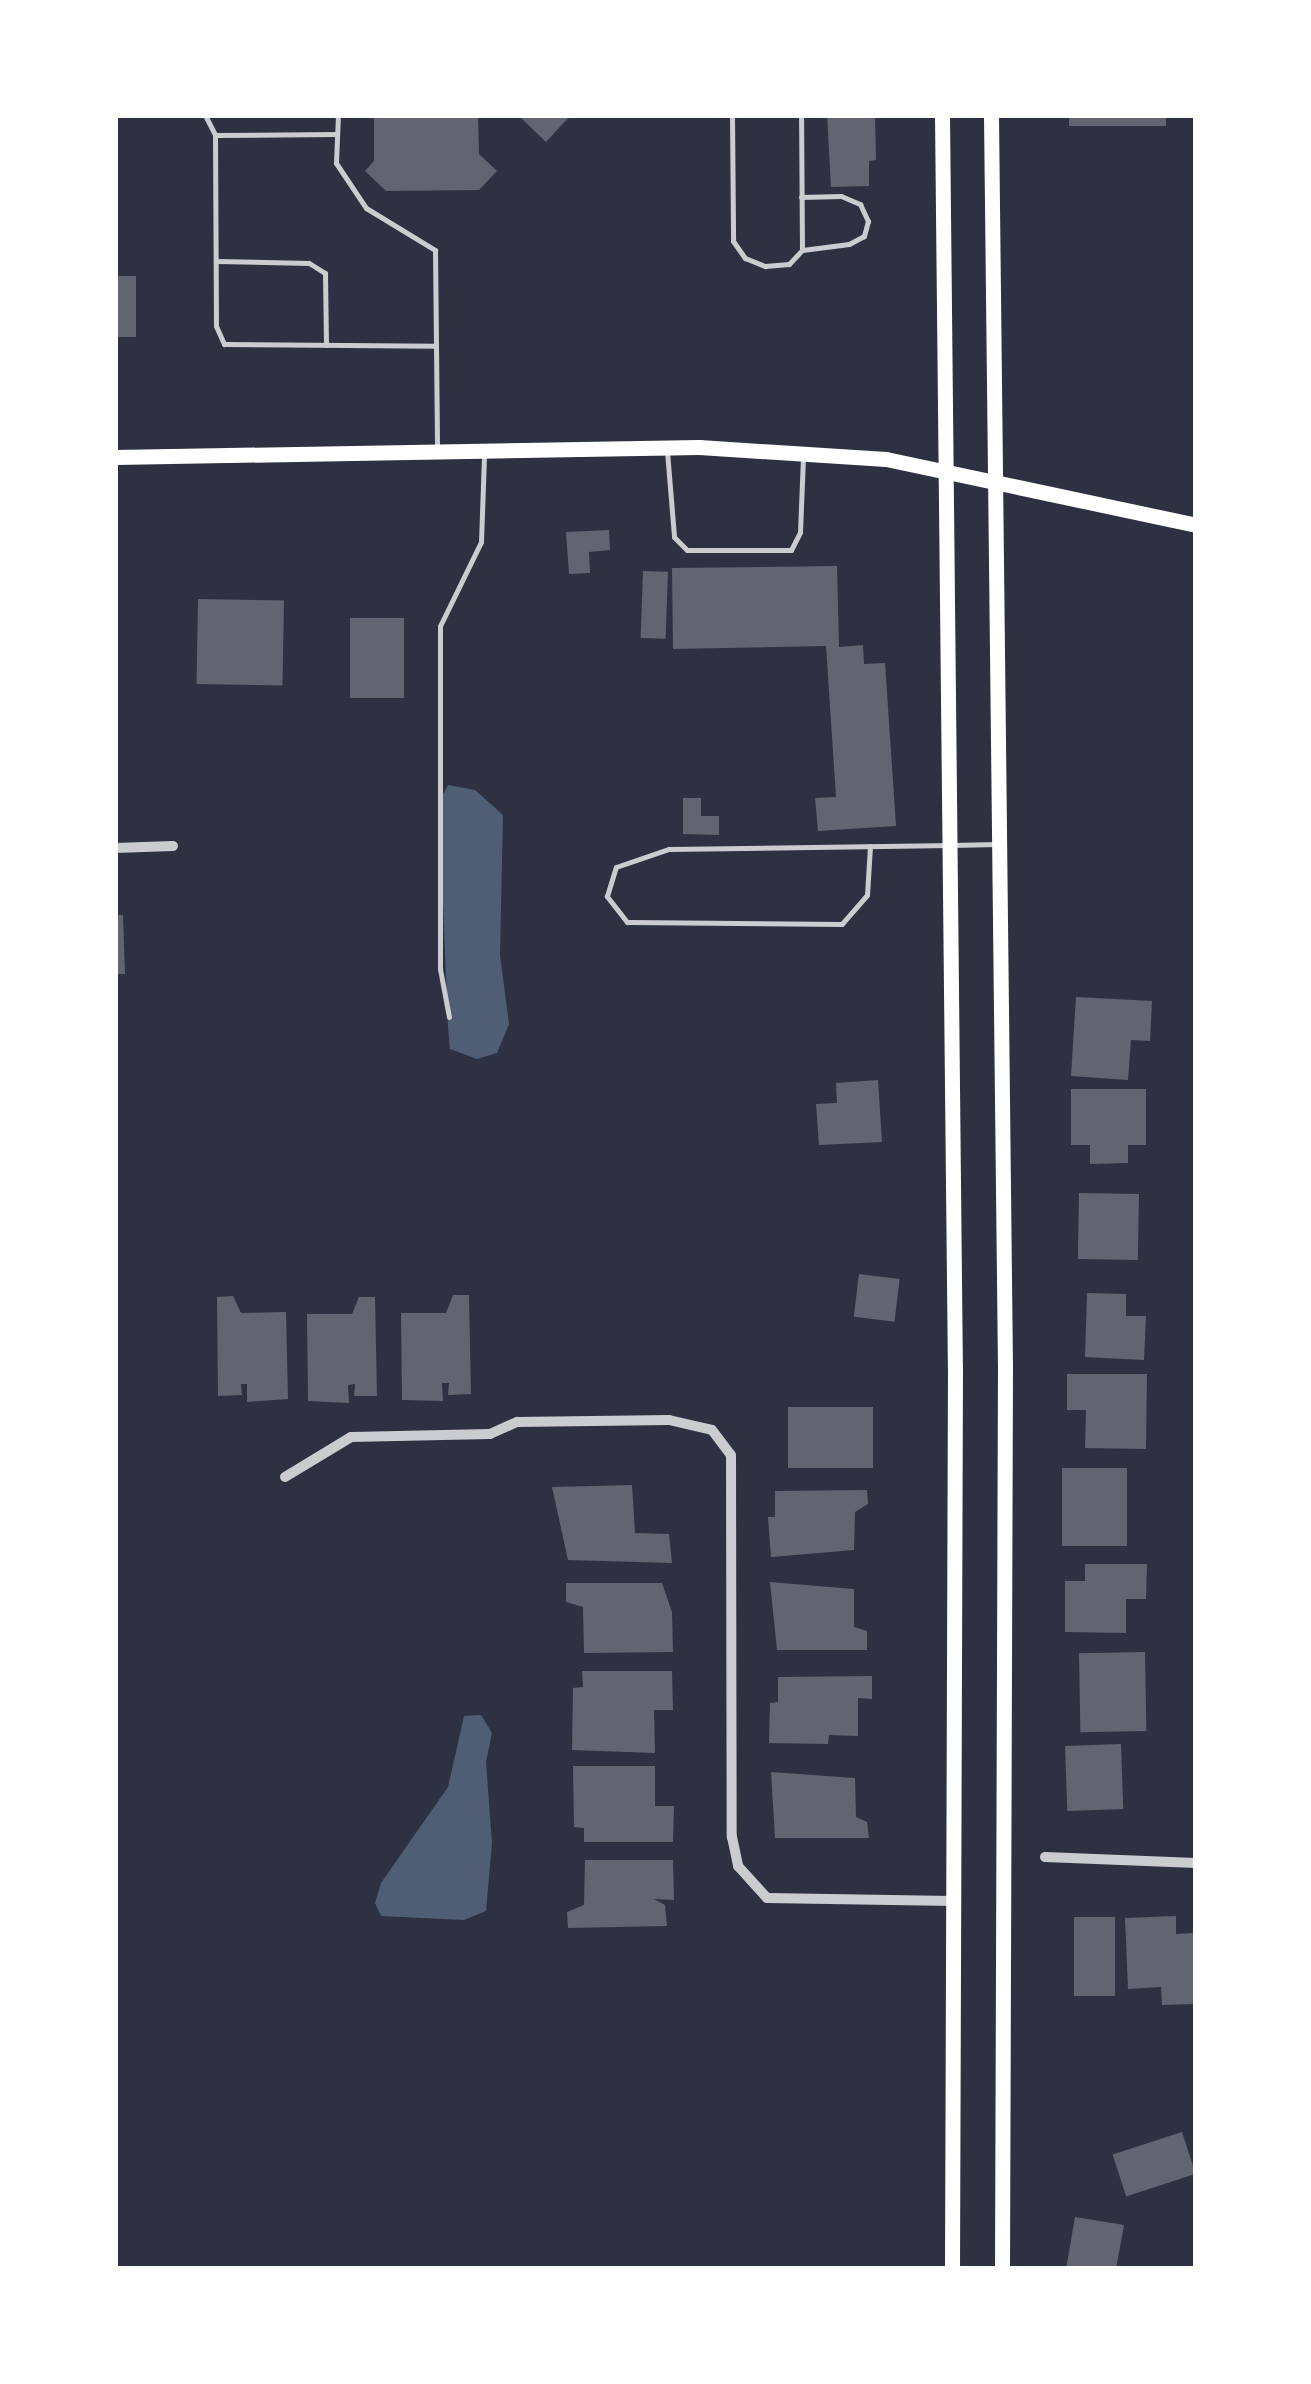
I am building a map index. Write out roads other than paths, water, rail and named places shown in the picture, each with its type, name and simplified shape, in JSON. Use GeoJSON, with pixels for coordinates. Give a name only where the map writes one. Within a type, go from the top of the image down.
{"type":"FeatureCollection","features":[{"type":"Feature","properties":{"kind":"main road"},"geometry":{"type":"LineString","coordinates":[[942,115],[951,844],[952,2269]]}},
{"type":"Feature","properties":{"kind":"main road"},"geometry":{"type":"LineString","coordinates":[[991,115],[1000,844],[1002,2269]]}},
{"type":"Feature","properties":{"kind":"main road"},"geometry":{"type":"LineString","coordinates":[[115,456],[666,448],[886,459],[1196,526]]}},
{"type":"Feature","properties":{"kind":"street"},"geometry":{"type":"LineString","coordinates":[[115,848],[173,846]]}},
{"type":"Feature","properties":{"kind":"street"},"geometry":{"type":"LineString","coordinates":[[285,1477],[351,1436],[490,1434],[517,1422],[669,1420],[712,1430],[731,1455],[732,1837],[738,1866],[767,1898],[954,1901]]}},
{"type":"Feature","properties":{"kind":"street"},"geometry":{"type":"LineString","coordinates":[[1045,1857],[1196,1863]]}},
{"type":"Feature","properties":{"kind":"lane"},"geometry":{"type":"LineString","coordinates":[[204,115],[215,135],[216,326],[224,344],[436,346]]}},
{"type":"Feature","properties":{"kind":"lane"},"geometry":{"type":"LineString","coordinates":[[338,115],[336,163],[366,208],[435,250],[437,453]]}},
{"type":"Feature","properties":{"kind":"lane"},"geometry":{"type":"LineString","coordinates":[[732,115],[734,241],[745,258],[765,266],[789,264],[802,250],[850,244],[864,236],[868,221],[860,204],[841,196],[801,197]]}},
{"type":"Feature","properties":{"kind":"lane"},"geometry":{"type":"LineString","coordinates":[[800,115],[802,250]]}},
{"type":"Feature","properties":{"kind":"lane"},"geometry":{"type":"LineString","coordinates":[[215,135],[337,134]]}},
{"type":"Feature","properties":{"kind":"lane"},"geometry":{"type":"LineString","coordinates":[[216,261],[308,263],[325,273],[326,345]]}},
{"type":"Feature","properties":{"kind":"lane"},"geometry":{"type":"LineString","coordinates":[[666,448],[674,537],[686,550],[791,550],[800,532],[803,454]]}},
{"type":"Feature","properties":{"kind":"lane"},"geometry":{"type":"LineString","coordinates":[[449,1017],[440,970],[440,626],[481,542],[484,452]]}},
{"type":"Feature","properties":{"kind":"lane"},"geometry":{"type":"LineString","coordinates":[[870,846],[867,895],[842,924],[627,922],[607,896],[616,868],[668,849],[1000,844]]}},
{"type":"Feature","properties":{"kind":"water"},"geometry":{"type":"Polygon","coordinates":[[[448,785],[475,790],[503,815],[500,955],[509,1024],[497,1053],[477,1059],[450,1049],[439,802],[448,785]]]}},
{"type":"Feature","properties":{"kind":"water"},"geometry":{"type":"Polygon","coordinates":[[[481,1715],[492,1733],[486,1762],[492,1843],[486,1911],[464,1920],[381,1916],[375,1903],[381,1883],[448,1787],[464,1716],[481,1715]]]}}]}
